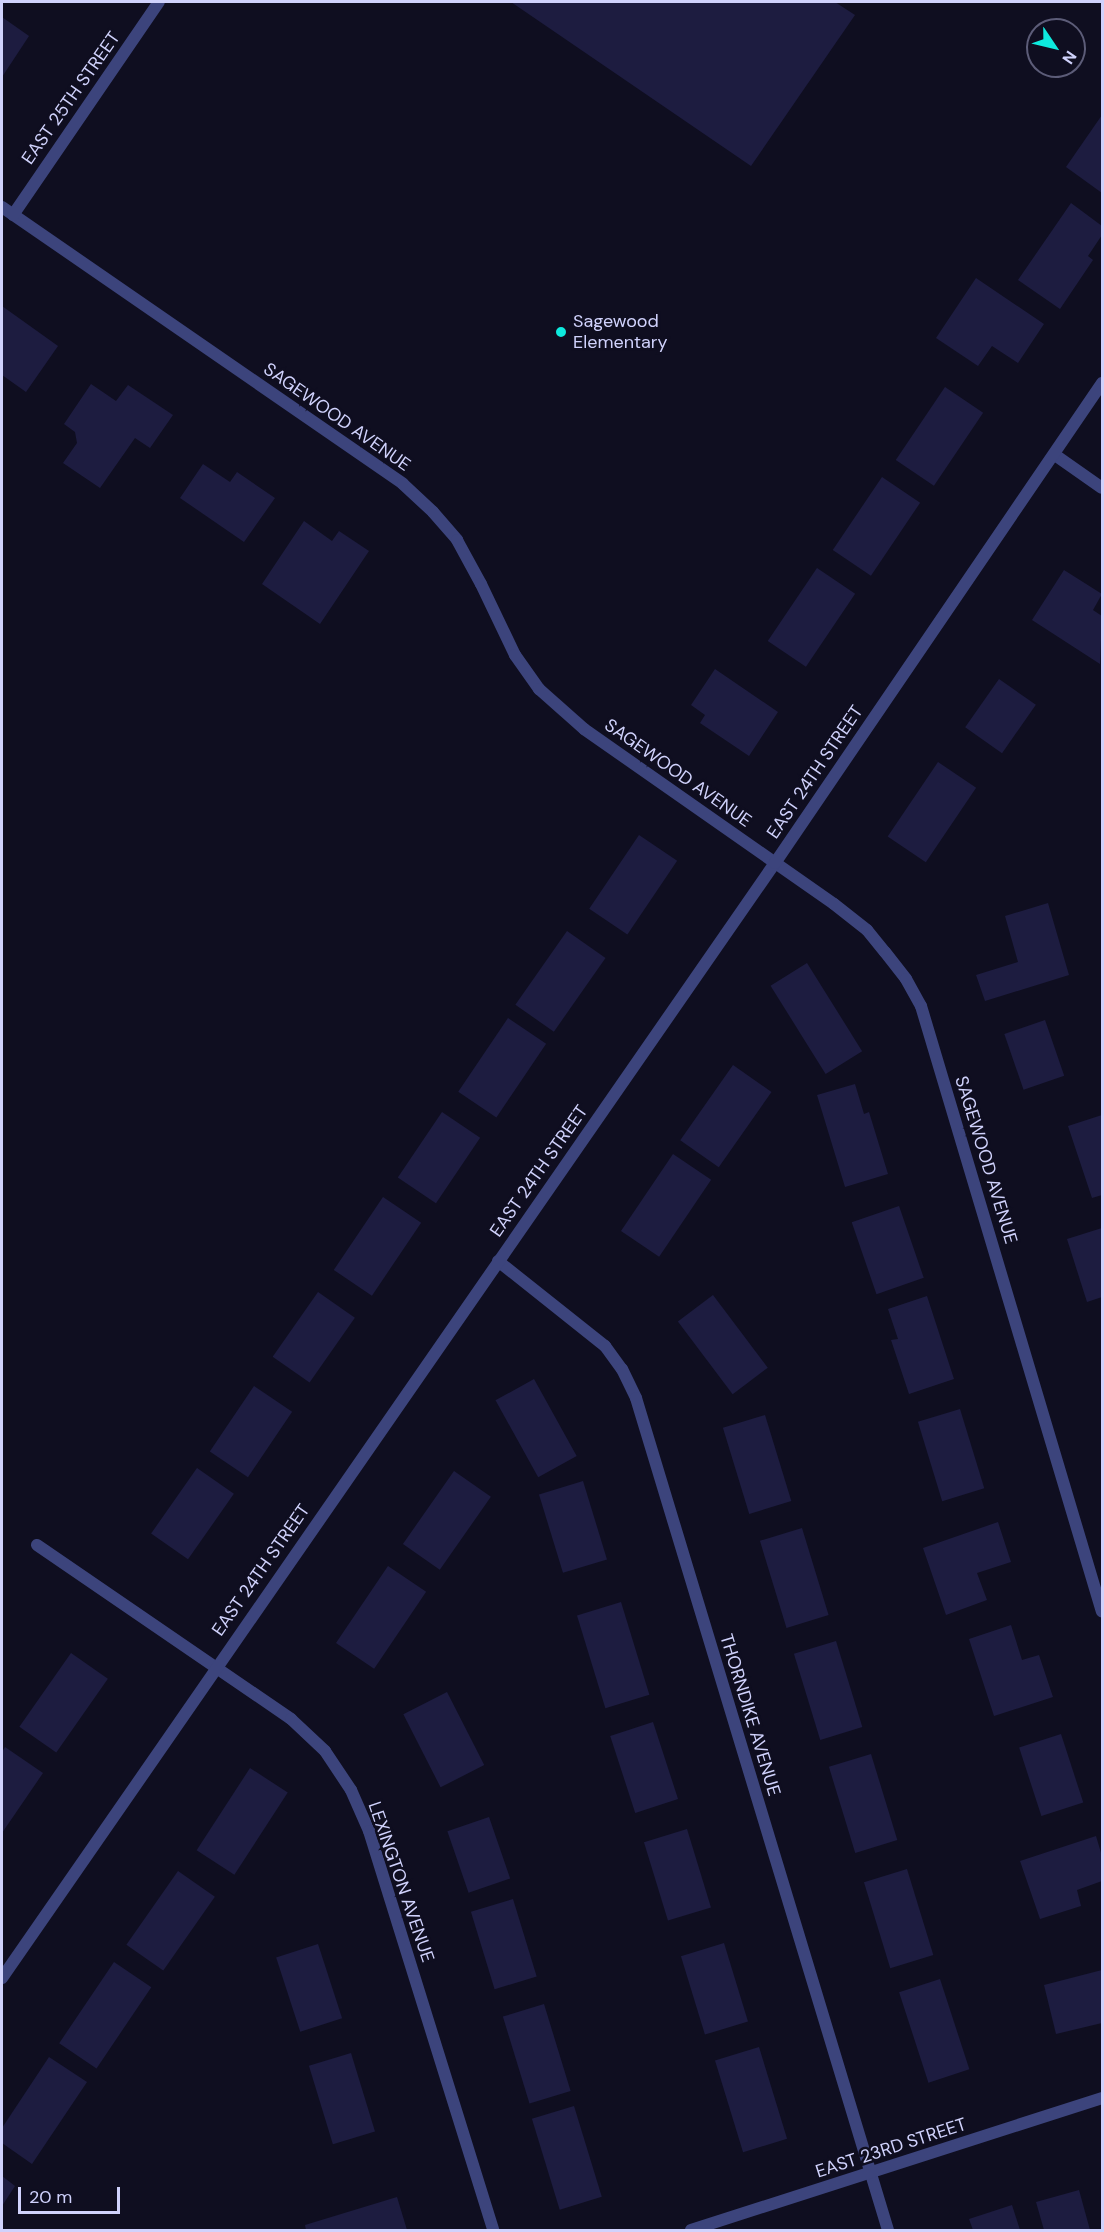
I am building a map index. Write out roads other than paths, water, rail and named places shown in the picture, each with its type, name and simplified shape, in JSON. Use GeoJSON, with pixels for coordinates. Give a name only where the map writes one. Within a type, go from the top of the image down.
{"type":"FeatureCollection","features":[{"type":"Feature","properties":{"kind":"street","name":"EAST 25TH STREET"},"geometry":{"type":"LineString","coordinates":[[13,215],[159,2]]}},
{"type":"Feature","properties":{"kind":"street","name":"SAGEWOOD AVENUE"},"geometry":{"type":"LineString","coordinates":[[2,207],[403,484],[433,512],[457,540],[515,655],[539,689],[584,729],[867,930],[906,979],[921,1006],[1102,1612]]}},
{"type":"Feature","properties":{"kind":"street","name":"EAST 24TH STREET"},"geometry":{"type":"LineString","coordinates":[[2,1978],[216,1666],[775,863],[1102,383]]}},
{"type":"Feature","properties":{"kind":"street"},"geometry":{"type":"LineString","coordinates":[[1055,455],[1102,488]]}},
{"type":"Feature","properties":{"kind":"street","name":"THORNDIKE AVENUE"},"geometry":{"type":"LineString","coordinates":[[498,1261],[605,1346],[622,1369],[636,1398],[888,2230]]}},
{"type":"Feature","properties":{"kind":"street","name":"LEXINGTON AVENUE"},"geometry":{"type":"LineString","coordinates":[[37,1545],[291,1719],[325,1751],[351,1790],[369,1832],[493,2230]]}},
{"type":"Feature","properties":{"kind":"street","name":"EAST 23RD STREET"},"geometry":{"type":"LineString","coordinates":[[691,2230],[1102,2098]]}},
{"type":"Feature","properties":{"kind":"place","name":"Sagewood Elementary"},"geometry":{"type":"Point","coordinates":[561,332]}}]}
